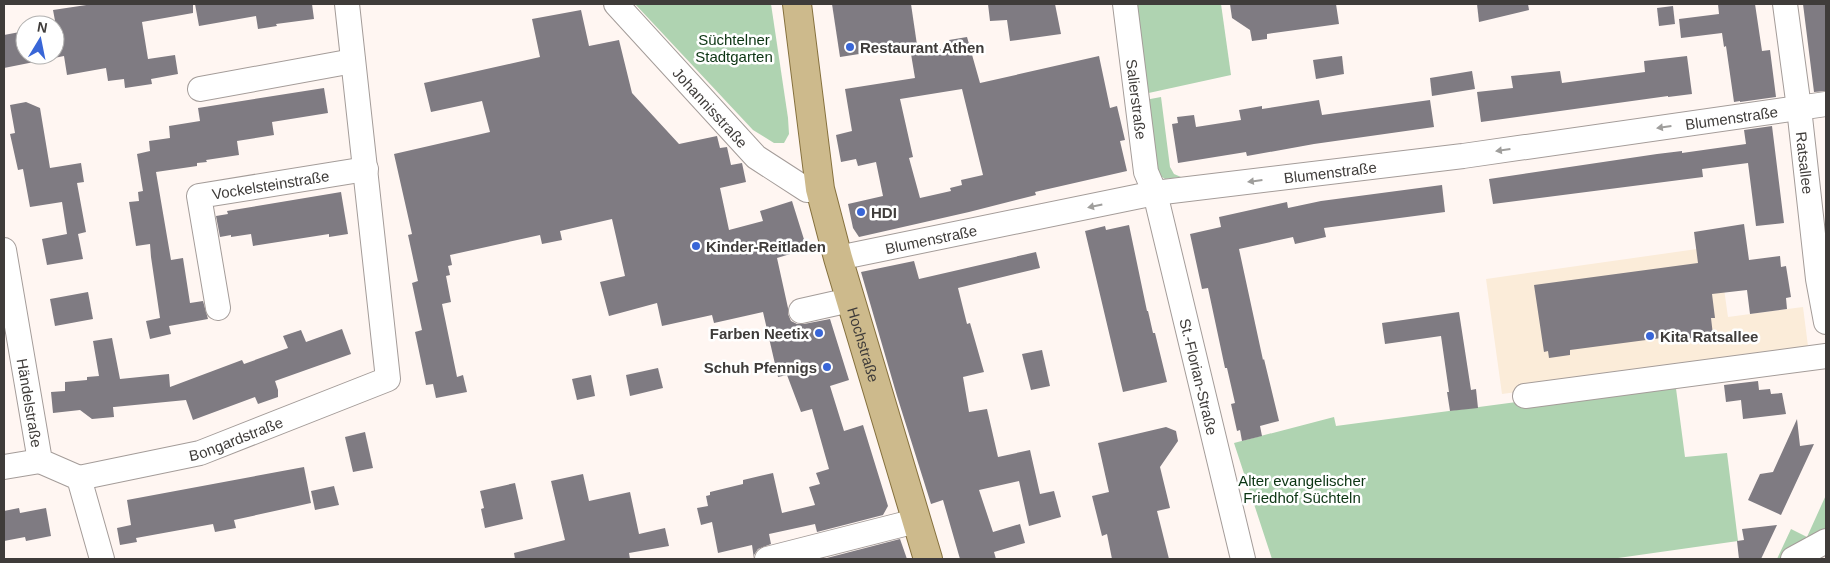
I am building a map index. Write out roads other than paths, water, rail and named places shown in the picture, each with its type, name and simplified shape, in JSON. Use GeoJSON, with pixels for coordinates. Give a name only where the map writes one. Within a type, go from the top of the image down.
{"type":"FeatureCollection","features":[{"type":"Feature","properties":{"kind":"main road","name":"Hochstraße"},"geometry":{"type":"LineString","coordinates":[[797,4],[820,189],[850,300],[928,559]]}},
{"type":"Feature","properties":{"kind":"street"},"geometry":{"type":"LineString","coordinates":[[347,4],[366,169]]}},
{"type":"Feature","properties":{"kind":"street","name":"Johannisstraße"},"geometry":{"type":"LineString","coordinates":[[616,4],[756,157],[807,190],[820,189]]}},
{"type":"Feature","properties":{"kind":"street","name":"Salierstraße"},"geometry":{"type":"LineString","coordinates":[[1125,4],[1146,172],[1155,193]]}},
{"type":"Feature","properties":{"kind":"street","name":"Ratsallee"},"geometry":{"type":"LineString","coordinates":[[1785,4],[1799,108],[1818,279],[1826,322]]}},
{"type":"Feature","properties":{"kind":"street"},"geometry":{"type":"LineString","coordinates":[[200,89],[353,61]]}},
{"type":"Feature","properties":{"kind":"street","name":"Blumenstraße"},"geometry":{"type":"LineString","coordinates":[[838,258],[1155,193],[1463,156],[1826,104]]}},
{"type":"Feature","properties":{"kind":"street","name":"Vockelsteinstraße"},"geometry":{"type":"LineString","coordinates":[[218,308],[199,196],[366,169]]}},
{"type":"Feature","properties":{"kind":"street","name":"Bongardstraße"},"geometry":{"type":"LineString","coordinates":[[78,478],[200,453],[388,379],[366,169]]}},
{"type":"Feature","properties":{"kind":"street","name":"St.-Florian-Straße"},"geometry":{"type":"LineString","coordinates":[[1155,193],[1243,559]]}},
{"type":"Feature","properties":{"kind":"street","name":"Händelstraße"},"geometry":{"type":"LineString","coordinates":[[4,250],[40,461],[78,478]]}},
{"type":"Feature","properties":{"kind":"street"},"geometry":{"type":"LineString","coordinates":[[801,311],[850,300]]}},
{"type":"Feature","properties":{"kind":"street"},"geometry":{"type":"LineString","coordinates":[[1525,396],[1826,356]]}},
{"type":"Feature","properties":{"kind":"street"},"geometry":{"type":"LineString","coordinates":[[4,468],[40,461]]}},
{"type":"Feature","properties":{"kind":"street"},"geometry":{"type":"LineString","coordinates":[[78,478],[102,559]]}},
{"type":"Feature","properties":{"kind":"street"},"geometry":{"type":"LineString","coordinates":[[766,559],[916,521]]}},
{"type":"Feature","properties":{"kind":"street"},"geometry":{"type":"LineString","coordinates":[[1794,559],[1826,541]]}},
{"type":"Feature","properties":{"kind":"place","name":"Restaurant Athen"},"geometry":{"type":"Point","coordinates":[850,47]}},
{"type":"Feature","properties":{"kind":"place","name":"HDI"},"geometry":{"type":"Point","coordinates":[861,212]}},
{"type":"Feature","properties":{"kind":"place","name":"Kinder-Reitladen"},"geometry":{"type":"Point","coordinates":[696,246]}},
{"type":"Feature","properties":{"kind":"place","name":"Farben Neetix"},"geometry":{"type":"Point","coordinates":[819,333]}},
{"type":"Feature","properties":{"kind":"place","name":"Kita Ratsallee"},"geometry":{"type":"Point","coordinates":[1650,336]}},
{"type":"Feature","properties":{"kind":"place","name":"Schuh Pfennigs"},"geometry":{"type":"Point","coordinates":[827,367]}},
{"type":"Feature","properties":{"kind":"park label","name":"Süchtelner Stadtgarten"},"geometry":{"type":"Point","coordinates":[734,48]}},
{"type":"Feature","properties":{"kind":"park label","name":"Alter evangelischer Friedhof Süchteln"},"geometry":{"type":"Point","coordinates":[1302,488]}}]}
